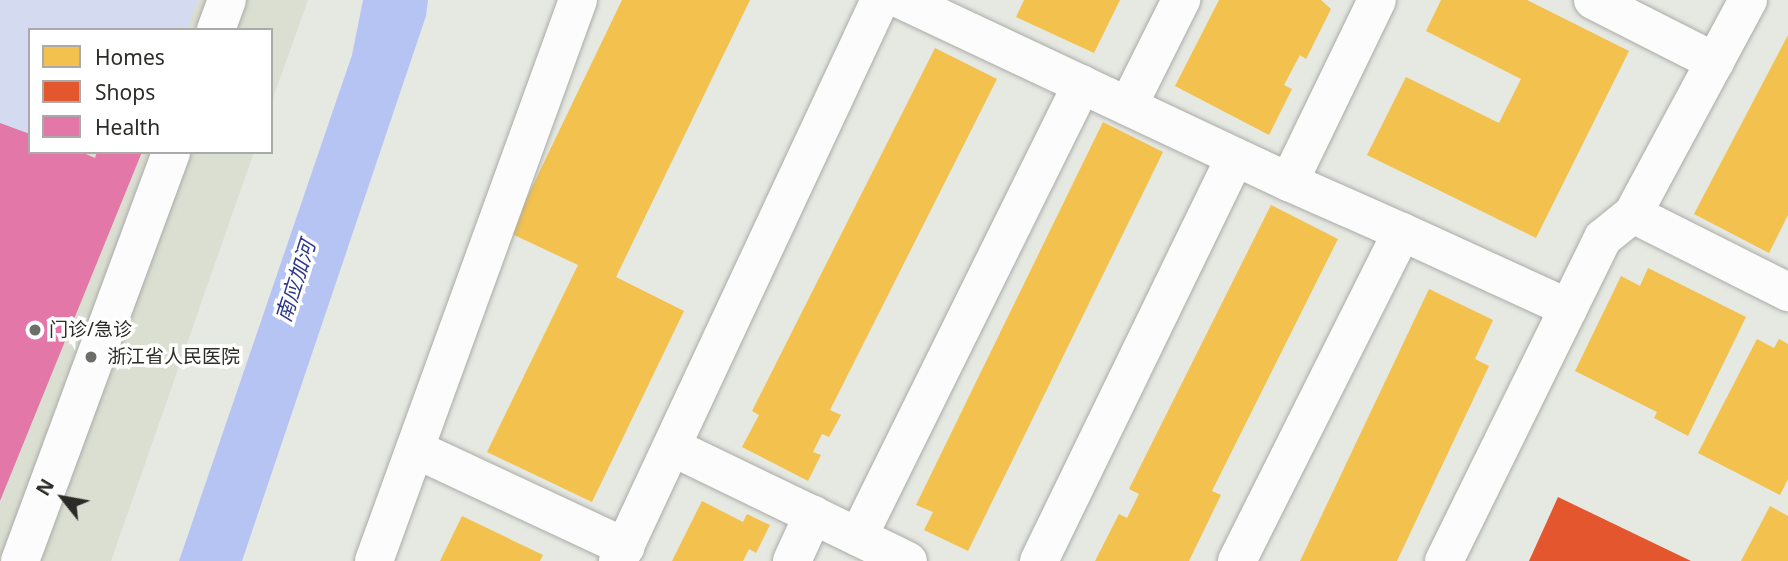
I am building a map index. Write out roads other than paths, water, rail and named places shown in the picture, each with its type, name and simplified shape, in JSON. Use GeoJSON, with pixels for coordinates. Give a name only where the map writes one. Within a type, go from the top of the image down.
{"type":"FeatureCollection","features":[{"type":"Feature","properties":{"kind":"lane"},"geometry":{"type":"LineString","coordinates":[[217,28],[227,0]]}},
{"type":"Feature","properties":{"kind":"lane"},"geometry":{"type":"LineString","coordinates":[[374,561],[417,450],[578,0]]}},
{"type":"Feature","properties":{"kind":"lane"},"geometry":{"type":"LineString","coordinates":[[417,450],[622,554],[880,0]]}},
{"type":"Feature","properties":{"kind":"lane"},"geometry":{"type":"LineString","coordinates":[[902,0],[1289,182],[1569,308]]}},
{"type":"Feature","properties":{"kind":"lane"},"geometry":{"type":"LineString","coordinates":[[1128,106],[1181,0]]}},
{"type":"Feature","properties":{"kind":"lane"},"geometry":{"type":"LineString","coordinates":[[1289,182],[1377,0]]}},
{"type":"Feature","properties":{"kind":"lane"},"geometry":{"type":"LineString","coordinates":[[1593,0],[1714,62]]}},
{"type":"Feature","properties":{"kind":"lane"},"geometry":{"type":"LineString","coordinates":[[1444,561],[1603,238],[1633,214],[1748,0]]}},
{"type":"Feature","properties":{"kind":"lane"},"geometry":{"type":"LineString","coordinates":[[858,537],[1082,85]]}},
{"type":"Feature","properties":{"kind":"lane"},"geometry":{"type":"LineString","coordinates":[[20,561],[170,154]]}},
{"type":"Feature","properties":{"kind":"lane"},"geometry":{"type":"LineString","coordinates":[[1039,561],[1235,157]]}},
{"type":"Feature","properties":{"kind":"lane"},"geometry":{"type":"LineString","coordinates":[[1633,214],[1788,292]]}},
{"type":"Feature","properties":{"kind":"lane"},"geometry":{"type":"LineString","coordinates":[[1237,561],[1402,232]]}},
{"type":"Feature","properties":{"kind":"lane"},"geometry":{"type":"LineString","coordinates":[[672,447],[908,561]]}},
{"type":"Feature","properties":{"kind":"lane"},"geometry":{"type":"LineString","coordinates":[[792,561],[813,515]]}},
{"type":"Feature","properties":{"kind":"water","name":"南应加河"},"geometry":{"type":"Polygon","coordinates":[[[363,0],[428,0],[426,16],[242,561],[179,561],[352,55],[363,0]]]}},
{"type":"Feature","properties":{"kind":"place","name":"门诊/急诊"},"geometry":{"type":"Point","coordinates":[35,330]}},
{"type":"Feature","properties":{"kind":"place","name":"浙江省人民医院"},"geometry":{"type":"Point","coordinates":[91,357]}}]}
